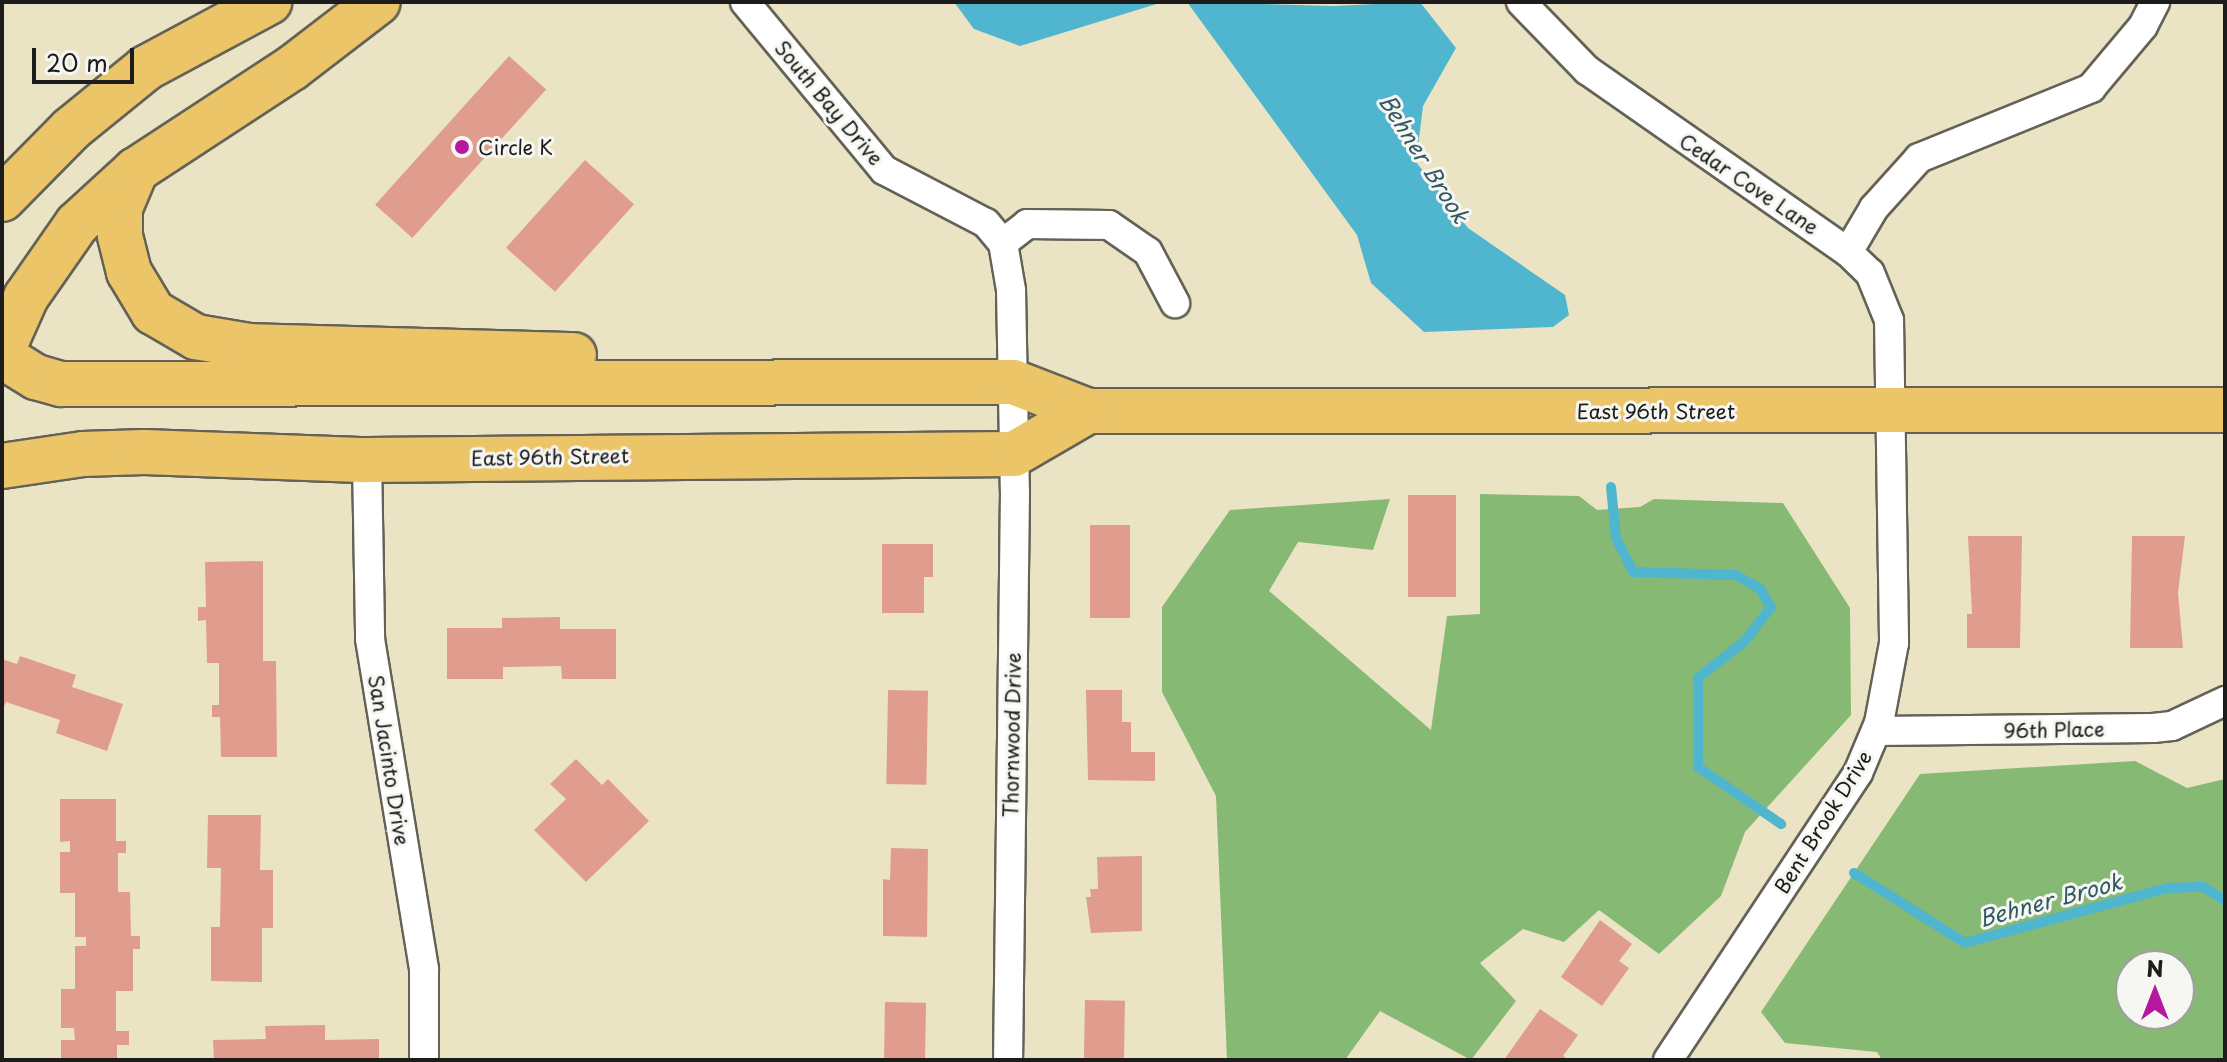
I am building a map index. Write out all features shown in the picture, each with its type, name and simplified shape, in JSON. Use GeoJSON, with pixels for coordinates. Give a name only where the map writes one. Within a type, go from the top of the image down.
{"type":"FeatureCollection","features":[{"type":"Feature","properties":{"kind":"main road"},"geometry":{"type":"LineString","coordinates":[[2,199],[71,129],[146,68],[269,2]]}},
{"type":"Feature","properties":{"kind":"main road"},"geometry":{"type":"LineString","coordinates":[[2,354],[26,297],[77,224],[136,170],[292,68],[378,2]]}},
{"type":"Feature","properties":{"kind":"main road"},"geometry":{"type":"LineString","coordinates":[[136,170],[120,208],[120,236],[129,272],[153,312],[196,337],[249,346],[588,356],[647,381]]}},
{"type":"Feature","properties":{"kind":"main road","name":"East 96th Street"},"geometry":{"type":"LineString","coordinates":[[2,354],[36,377],[61,384],[647,381],[1013,396],[1088,411],[2225,410]]}},
{"type":"Feature","properties":{"kind":"main road","name":"East 96th Street"},"geometry":{"type":"LineString","coordinates":[[2,466],[83,454],[144,452],[367,460],[1014,454],[1088,411]]}},
{"type":"Feature","properties":{"kind":"street","name":"South Bay Drive"},"geometry":{"type":"LineString","coordinates":[[745,2],[884,170],[986,223],[1003,243]]}},
{"type":"Feature","properties":{"kind":"street","name":"Cedar Cove Lane"},"geometry":{"type":"LineString","coordinates":[[1521,2],[1587,70],[1848,252],[1870,273],[1889,320],[1890,411]]}},
{"type":"Feature","properties":{"kind":"street"},"geometry":{"type":"LineString","coordinates":[[1848,252],[1874,208],[1919,158],[2091,88],[2143,26],[2155,2]]}},
{"type":"Feature","properties":{"kind":"street"},"geometry":{"type":"LineString","coordinates":[[1013,396],[1011,290],[1003,243],[1027,224],[1109,225],[1148,252],[1175,303]]}},
{"type":"Feature","properties":{"kind":"street","name":"Thornwood Drive"},"geometry":{"type":"LineString","coordinates":[[1008,1060],[1013,396]]}},
{"type":"Feature","properties":{"kind":"street","name":"Bent Brook Drive"},"geometry":{"type":"LineString","coordinates":[[1668,1060],[1858,773],[1877,731],[1894,643],[1890,411]]}},
{"type":"Feature","properties":{"kind":"street","name":"San Jacinto Drive"},"geometry":{"type":"LineString","coordinates":[[367,460],[370,639],[424,970],[424,1060]]}},
{"type":"Feature","properties":{"kind":"street","name":"96th Place"},"geometry":{"type":"LineString","coordinates":[[1877,731],[2153,728],[2172,726],[2225,701]]}},
{"type":"Feature","properties":{"kind":"green space"},"geometry":{"type":"Polygon","coordinates":[[[1480,494],[1579,496],[1597,510],[1640,507],[1654,499],[1783,503],[1850,608],[1851,715],[1745,832],[1721,896],[1659,954],[1599,910],[1564,942],[1523,929],[1480,963],[1516,1001],[1471,1060],[1380,1011],[1345,1060],[1227,1060],[1216,796],[1162,692],[1162,607],[1230,510],[1390,499],[1373,550],[1298,542],[1269,591],[1431,730],[1447,616],[1480,614],[1480,494]]]}},
{"type":"Feature","properties":{"kind":"green space"},"geometry":{"type":"Polygon","coordinates":[[[2135,761],[2187,788],[2225,779],[2225,1060],[1882,1060],[1877,1052],[1785,1043],[1761,1012],[1920,774],[2135,761]]]}},
{"type":"Feature","properties":{"kind":"water"},"geometry":{"type":"Polygon","coordinates":[[[954,2],[1163,2],[1020,46],[974,29],[954,2]]]}},
{"type":"Feature","properties":{"kind":"water"},"geometry":{"type":"Polygon","coordinates":[[[1187,2],[1333,6],[1420,2],[1456,48],[1423,106],[1416,162],[1468,228],[1565,295],[1569,315],[1553,327],[1424,332],[1371,283],[1357,235],[1187,2]]]}},
{"type":"Feature","properties":{"kind":"building","name":"Circle K"},"geometry":{"type":"Polygon","coordinates":[[[509,56],[546,89],[412,238],[375,205],[509,56]]]}},
{"type":"Feature","properties":{"kind":"building","name":"Circle K"},"geometry":{"type":"Polygon","coordinates":[[[585,160],[634,204],[555,292],[506,248],[585,160]]]}},
{"type":"Feature","properties":{"kind":"building"},"geometry":{"type":"Polygon","coordinates":[[[1408,495],[1456,495],[1456,597],[1408,597],[1408,495]]]}},
{"type":"Feature","properties":{"kind":"building"},"geometry":{"type":"Polygon","coordinates":[[[1090,525],[1130,525],[1130,618],[1090,618],[1090,525]]]}},
{"type":"Feature","properties":{"kind":"building"},"geometry":{"type":"Polygon","coordinates":[[[1968,536],[2022,536],[2020,648],[1967,648],[1967,614],[1972,614],[1968,536]]]}},
{"type":"Feature","properties":{"kind":"building"},"geometry":{"type":"Polygon","coordinates":[[[2132,536],[2185,536],[2178,593],[2183,648],[2130,648],[2132,536]]]}},
{"type":"Feature","properties":{"kind":"building"},"geometry":{"type":"Polygon","coordinates":[[[882,544],[933,544],[933,577],[924,577],[924,613],[882,613],[882,544]]]}},
{"type":"Feature","properties":{"kind":"building"},"geometry":{"type":"Polygon","coordinates":[[[263,561],[263,661],[276,661],[277,757],[221,757],[220,717],[212,717],[212,705],[219,705],[219,663],[207,663],[206,620],[198,621],[198,607],[206,607],[205,562],[263,561]]]}},
{"type":"Feature","properties":{"kind":"building"},"geometry":{"type":"Polygon","coordinates":[[[560,617],[560,629],[616,629],[616,679],[562,679],[561,666],[503,667],[503,679],[447,679],[447,628],[502,628],[502,618],[560,617]]]}},
{"type":"Feature","properties":{"kind":"building"},"geometry":{"type":"Polygon","coordinates":[[[20,656],[76,675],[72,687],[123,704],[107,751],[56,733],[60,720],[6,702],[2,711],[2,659],[17,664],[20,656]]]}},
{"type":"Feature","properties":{"kind":"building"},"geometry":{"type":"Polygon","coordinates":[[[888,690],[928,691],[926,785],[886,784],[888,690]]]}},
{"type":"Feature","properties":{"kind":"building"},"geometry":{"type":"Polygon","coordinates":[[[1086,690],[1122,690],[1122,722],[1131,722],[1131,752],[1155,752],[1155,781],[1088,780],[1086,690]]]}},
{"type":"Feature","properties":{"kind":"building"},"geometry":{"type":"Polygon","coordinates":[[[576,759],[602,785],[608,779],[649,821],[586,882],[534,830],[566,799],[550,784],[576,759]]]}},
{"type":"Feature","properties":{"kind":"building"},"geometry":{"type":"Polygon","coordinates":[[[60,799],[116,799],[116,841],[126,841],[126,853],[118,853],[118,892],[130,892],[131,936],[140,936],[140,949],[133,949],[133,991],[116,991],[116,1031],[129,1031],[129,1045],[117,1045],[117,1060],[61,1060],[61,1040],[75,1040],[74,1028],[61,1028],[61,989],[75,989],[75,946],[86,946],[86,937],[75,937],[75,893],[60,893],[60,852],[70,852],[70,841],[60,842],[60,799]]]}},
{"type":"Feature","properties":{"kind":"building"},"geometry":{"type":"Polygon","coordinates":[[[208,815],[261,815],[260,870],[273,870],[273,928],[262,928],[262,982],[211,981],[211,927],[220,927],[221,868],[207,868],[208,815]]]}},
{"type":"Feature","properties":{"kind":"building"},"geometry":{"type":"Polygon","coordinates":[[[891,848],[928,849],[927,937],[883,936],[883,879],[890,880],[891,848]]]}},
{"type":"Feature","properties":{"kind":"building"},"geometry":{"type":"Polygon","coordinates":[[[1142,856],[1142,931],[1091,933],[1086,897],[1091,897],[1090,889],[1098,889],[1097,857],[1142,856]]]}},
{"type":"Feature","properties":{"kind":"building"},"geometry":{"type":"Polygon","coordinates":[[[1600,920],[1632,944],[1619,961],[1629,968],[1602,1006],[1561,977],[1600,920]]]}},
{"type":"Feature","properties":{"kind":"building"},"geometry":{"type":"Polygon","coordinates":[[[1085,1000],[1125,1001],[1124,1060],[1084,1060],[1085,1000]]]}},
{"type":"Feature","properties":{"kind":"building"},"geometry":{"type":"Polygon","coordinates":[[[885,1002],[926,1003],[925,1060],[884,1060],[885,1002]]]}},
{"type":"Feature","properties":{"kind":"building"},"geometry":{"type":"Polygon","coordinates":[[[1540,1009],[1578,1035],[1563,1056],[1569,1060],[1504,1060],[1540,1009]]]}},
{"type":"Feature","properties":{"kind":"building"},"geometry":{"type":"Polygon","coordinates":[[[325,1025],[325,1040],[379,1039],[379,1060],[214,1060],[213,1040],[266,1039],[265,1026],[325,1025]]]}},
{"type":"Feature","properties":{"kind":"waterway","name":"Behner Brook"},"geometry":{"type":"LineString","coordinates":[[1611,487],[1616,538],[1633,572],[1736,575],[1760,589],[1771,607],[1745,641],[1698,678],[1698,767],[1781,824]]}},
{"type":"Feature","properties":{"kind":"waterway","name":"Behner Brook"},"geometry":{"type":"LineString","coordinates":[[1854,873],[1965,943],[2168,888],[2203,887],[2225,900]]}},
{"type":"Feature","properties":{"kind":"place","name":"Circle K"},"geometry":{"type":"Point","coordinates":[462,147]}}]}
